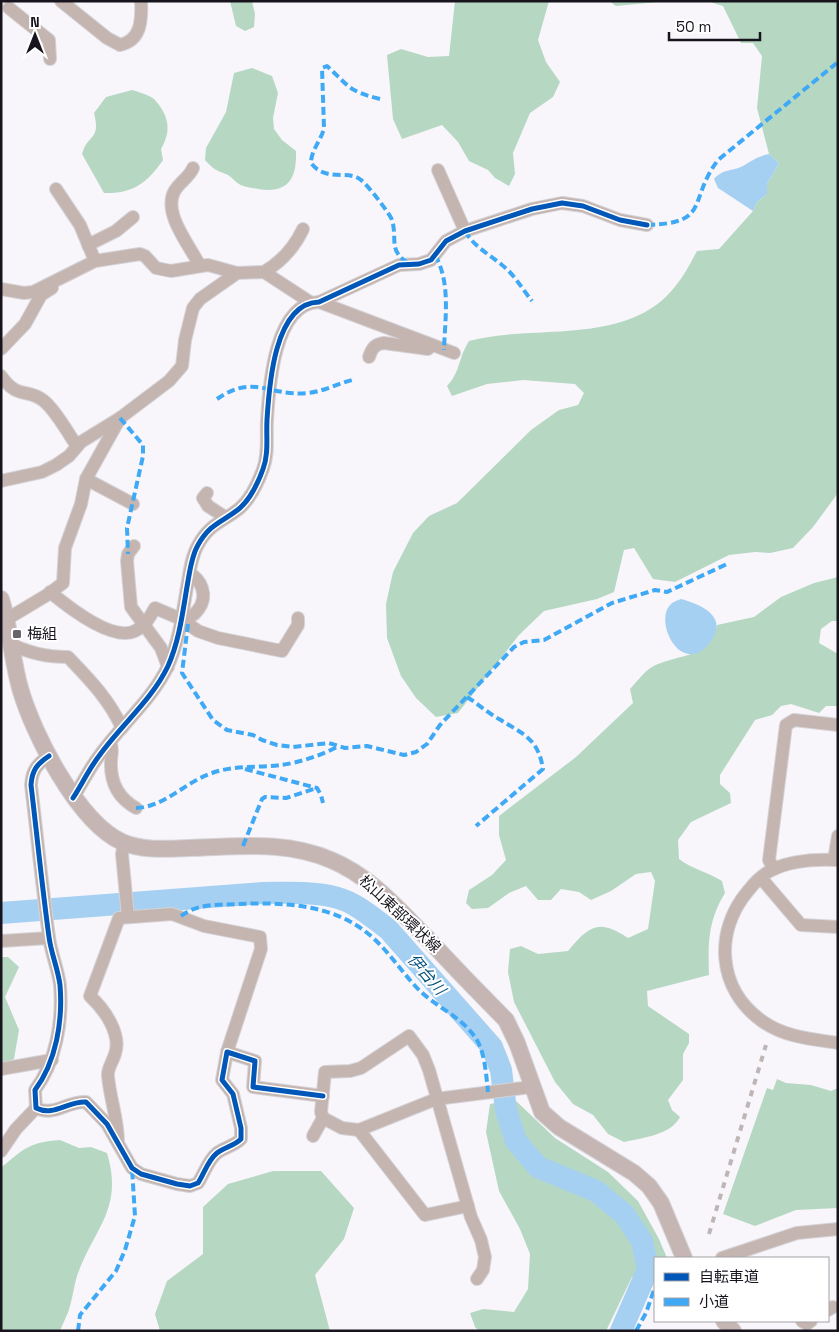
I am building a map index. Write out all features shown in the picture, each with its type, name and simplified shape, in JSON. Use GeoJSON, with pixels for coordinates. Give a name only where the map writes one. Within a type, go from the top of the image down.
{"type":"FeatureCollection","features":[{"type":"Feature","properties":{"kind":"main road","name":"松山東部環状線"},"geometry":{"type":"LineString","coordinates":[[1,600],[7,619],[10,644],[25,705],[49,756],[73,798],[96,824],[124,842],[158,849],[268,845],[311,853],[347,868],[364,878],[393,904],[506,1020],[517,1043],[542,1112],[559,1127],[634,1173],[649,1186],[661,1203],[684,1257]]}},
{"type":"Feature","properties":{"kind":"main road"},"geometry":{"type":"LineString","coordinates":[[725,1322],[734,1331]]}},
{"type":"Feature","properties":{"kind":"street"},"geometry":{"type":"LineString","coordinates":[[61,1],[107,38],[120,45],[130,42],[137,36],[142,16],[141,1]]}},
{"type":"Feature","properties":{"kind":"street"},"geometry":{"type":"LineString","coordinates":[[8,9],[49,40],[50,59]]}},
{"type":"Feature","properties":{"kind":"street"},"geometry":{"type":"LineString","coordinates":[[194,168],[190,176],[178,185],[171,203],[174,217],[200,266]]}},
{"type":"Feature","properties":{"kind":"street"},"geometry":{"type":"LineString","coordinates":[[438,170],[466,231]]}},
{"type":"Feature","properties":{"kind":"street"},"geometry":{"type":"LineString","coordinates":[[56,189],[80,225],[95,261]]}},
{"type":"Feature","properties":{"kind":"street"},"geometry":{"type":"LineString","coordinates":[[73,798],[98,756],[155,688],[168,667],[176,644],[196,548],[204,534],[213,524],[240,508],[250,495],[264,467],[267,452],[269,401],[280,337],[291,318],[315,302],[400,265],[419,264],[431,260],[446,242],[466,231],[532,209],[562,203],[583,206],[620,220],[647,225]]}},
{"type":"Feature","properties":{"kind":"street"},"geometry":{"type":"LineString","coordinates":[[88,244],[116,231],[133,217]]}},
{"type":"Feature","properties":{"kind":"street"},"geometry":{"type":"LineString","coordinates":[[264,272],[283,257],[298,240],[304,229]]}},
{"type":"Feature","properties":{"kind":"street"},"geometry":{"type":"LineString","coordinates":[[1,289],[24,293],[33,292],[95,261],[140,254],[145,256],[156,268],[172,270],[200,266],[222,268],[237,272],[264,272],[315,302],[449,351],[439,352],[384,342],[372,348],[370,357]]}},
{"type":"Feature","properties":{"kind":"street"},"geometry":{"type":"LineString","coordinates":[[1,482],[42,472],[56,465],[96,431],[120,418],[169,381],[182,366],[185,340],[193,308],[200,299],[237,272]]}},
{"type":"Feature","properties":{"kind":"street"},"geometry":{"type":"LineString","coordinates":[[1,349],[25,324],[42,296],[58,285],[60,279]]}},
{"type":"Feature","properties":{"kind":"street"},"geometry":{"type":"LineString","coordinates":[[1,376],[9,387],[17,393],[37,397],[45,402],[77,446]]}},
{"type":"Feature","properties":{"kind":"street"},"geometry":{"type":"LineString","coordinates":[[7,619],[63,583],[65,548],[81,504],[86,479],[120,418]]}},
{"type":"Feature","properties":{"kind":"street"},"geometry":{"type":"LineString","coordinates":[[86,479],[133,504]]}},
{"type":"Feature","properties":{"kind":"street"},"geometry":{"type":"LineString","coordinates":[[207,493],[204,498],[208,506],[225,517]]}},
{"type":"Feature","properties":{"kind":"street"},"geometry":{"type":"LineString","coordinates":[[134,546],[128,554],[127,562],[129,600],[131,607],[161,648],[168,667]]}},
{"type":"Feature","properties":{"kind":"street"},"geometry":{"type":"LineString","coordinates":[[181,619],[189,619],[196,613],[202,602],[203,589],[198,580],[190,573]]}},
{"type":"Feature","properties":{"kind":"street"},"geometry":{"type":"LineString","coordinates":[[50,592],[78,615],[117,632],[135,631],[144,625],[155,608],[181,619],[198,632],[282,651],[298,625],[298,618]]}},
{"type":"Feature","properties":{"kind":"street"},"geometry":{"type":"LineString","coordinates":[[10,644],[28,653],[68,657],[99,689],[116,713],[122,728]]}},
{"type":"Feature","properties":{"kind":"street"},"geometry":{"type":"LineString","coordinates":[[774,869],[769,860],[786,725],[794,720],[838,725]]}},
{"type":"Feature","properties":{"kind":"street"},"geometry":{"type":"LineString","coordinates":[[110,742],[113,749],[111,769],[115,787],[121,799],[136,808]]}},
{"type":"Feature","properties":{"kind":"street"},"geometry":{"type":"LineString","coordinates":[[1,1151],[16,1129],[36,1108],[34,1090],[45,1076],[52,1060],[59,1021],[60,984],[49,938],[31,785],[32,773],[38,764],[49,756]]}},
{"type":"Feature","properties":{"kind":"street"},"geometry":{"type":"LineString","coordinates":[[838,836],[836,860],[808,861],[774,869],[761,878],[738,902],[729,920],[725,938],[725,961],[728,982],[750,1012],[781,1032],[802,1038],[838,1043]]}},
{"type":"Feature","properties":{"kind":"street"},"geometry":{"type":"LineString","coordinates":[[124,842],[122,854],[128,915]]}},
{"type":"Feature","properties":{"kind":"street"},"geometry":{"type":"LineString","coordinates":[[761,878],[801,925],[838,927]]}},
{"type":"Feature","properties":{"kind":"street"},"geometry":{"type":"LineString","coordinates":[[36,1108],[51,1112],[70,1104],[86,1102],[107,1124],[118,1144],[132,1168],[141,1174],[176,1184],[190,1186],[198,1183],[211,1159],[218,1152],[236,1144],[241,1138],[241,1128],[233,1094],[222,1080],[227,1052],[261,949],[260,937],[204,926],[172,914],[128,915],[119,918],[90,996],[100,1006],[116,1034],[116,1052],[107,1074],[118,1127],[118,1144]]}},
{"type":"Feature","properties":{"kind":"street"},"geometry":{"type":"LineString","coordinates":[[1,941],[49,938]]}},
{"type":"Feature","properties":{"kind":"street"},"geometry":{"type":"LineString","coordinates":[[313,1136],[323,1118],[325,1072],[350,1071],[361,1068],[409,1036],[423,1055],[468,1206],[481,1240],[485,1257],[483,1270],[477,1279]]}},
{"type":"Feature","properties":{"kind":"street"},"geometry":{"type":"LineString","coordinates":[[227,1052],[255,1061],[252,1087],[323,1096]]}},
{"type":"Feature","properties":{"kind":"street"},"geometry":{"type":"LineString","coordinates":[[1,1069],[52,1060]]}},
{"type":"Feature","properties":{"kind":"street"},"geometry":{"type":"LineString","coordinates":[[323,1118],[342,1128],[359,1130],[436,1099],[532,1087]]}},
{"type":"Feature","properties":{"kind":"street"},"geometry":{"type":"LineString","coordinates":[[359,1130],[425,1215],[468,1206]]}},
{"type":"Feature","properties":{"kind":"street"},"geometry":{"type":"LineString","coordinates":[[725,1257],[796,1233],[838,1229]]}},
{"type":"Feature","properties":{"kind":"green space"},"geometry":{"type":"Polygon","coordinates":[[[230,1],[252,1],[255,14],[254,27],[245,31],[236,26],[230,1]]]}},
{"type":"Feature","properties":{"kind":"green space"},"geometry":{"type":"Polygon","coordinates":[[[455,1],[549,1],[538,40],[546,62],[560,82],[553,97],[530,113],[513,153],[515,174],[509,186],[495,178],[488,170],[469,161],[458,142],[442,125],[402,139],[393,119],[387,55],[401,49],[428,57],[449,56],[455,1]]]}},
{"type":"Feature","properties":{"kind":"green space"},"geometry":{"type":"Polygon","coordinates":[[[609,1],[669,1],[616,6],[609,1]]]}},
{"type":"Feature","properties":{"kind":"green space"},"geometry":{"type":"Polygon","coordinates":[[[707,1],[838,1],[838,493],[813,527],[793,548],[770,553],[755,552],[729,555],[675,582],[653,579],[634,548],[624,550],[614,592],[597,599],[544,611],[519,635],[458,713],[436,717],[416,698],[401,676],[387,638],[386,604],[393,572],[413,533],[429,516],[457,503],[531,430],[559,410],[578,405],[584,393],[575,384],[523,380],[487,384],[452,396],[447,386],[455,375],[469,341],[495,336],[580,330],[608,325],[634,317],[657,304],[677,284],[697,251],[719,249],[753,211],[757,202],[767,194],[767,184],[779,163],[769,154],[757,108],[762,56],[753,43],[741,43],[723,6],[707,1]]]}},
{"type":"Feature","properties":{"kind":"green space"},"geometry":{"type":"Polygon","coordinates":[[[252,68],[272,76],[278,93],[273,118],[274,129],[282,140],[296,151],[295,169],[292,177],[283,187],[277,189],[258,189],[241,185],[213,168],[205,160],[206,148],[226,112],[234,73],[252,68]]]}},
{"type":"Feature","properties":{"kind":"green space"},"geometry":{"type":"Polygon","coordinates":[[[132,90],[154,99],[166,117],[168,129],[161,149],[163,160],[151,175],[138,186],[123,192],[104,193],[82,154],[95,133],[96,122],[94,113],[106,97],[132,90]]]}},
{"type":"Feature","properties":{"kind":"green space"},"geometry":{"type":"Polygon","coordinates":[[[838,577],[838,621],[832,621],[821,629],[819,643],[838,654],[837,706],[826,706],[819,713],[791,704],[781,706],[772,715],[755,720],[720,775],[720,784],[730,793],[731,803],[691,822],[678,840],[679,859],[722,881],[725,893],[715,913],[710,932],[709,975],[647,991],[648,1006],[689,1034],[689,1043],[683,1054],[683,1080],[668,1100],[672,1110],[680,1117],[676,1123],[663,1132],[624,1142],[608,1134],[593,1115],[573,1104],[555,1082],[514,1002],[508,972],[510,949],[521,946],[538,954],[568,951],[582,936],[595,928],[609,928],[628,938],[648,929],[655,881],[651,872],[636,874],[611,891],[591,900],[579,892],[561,889],[551,900],[538,900],[526,886],[509,893],[488,908],[472,909],[466,903],[469,890],[492,875],[506,860],[499,835],[499,816],[576,757],[633,703],[630,689],[646,671],[669,660],[699,651],[713,637],[717,625],[754,617],[781,597],[814,583],[838,577]]]}},
{"type":"Feature","properties":{"kind":"green space"},"geometry":{"type":"Polygon","coordinates":[[[1,957],[8,957],[19,967],[5,997],[19,1030],[14,1059],[1,1064],[1,957]]]}},
{"type":"Feature","properties":{"kind":"green space"},"geometry":{"type":"Polygon","coordinates":[[[777,1079],[786,1083],[811,1085],[831,1091],[838,1088],[838,1208],[796,1210],[755,1226],[723,1214],[767,1088],[773,1090],[777,1079]]]}},
{"type":"Feature","properties":{"kind":"green space"},"geometry":{"type":"Polygon","coordinates":[[[515,1100],[555,1138],[608,1172],[638,1201],[659,1239],[667,1257],[654,1257],[654,1271],[632,1277],[606,1331],[479,1331],[475,1327],[470,1313],[483,1309],[514,1312],[528,1289],[530,1254],[520,1229],[499,1191],[486,1132],[490,1104],[515,1100]]]}},
{"type":"Feature","properties":{"kind":"green space"},"geometry":{"type":"Polygon","coordinates":[[[60,1140],[79,1148],[91,1147],[107,1153],[112,1189],[105,1218],[77,1276],[69,1309],[60,1331],[1,1331],[1,1168],[15,1156],[34,1145],[60,1140]]]}},
{"type":"Feature","properties":{"kind":"green space"},"geometry":{"type":"Polygon","coordinates":[[[273,1171],[321,1171],[354,1208],[344,1239],[315,1275],[330,1331],[160,1331],[155,1314],[167,1281],[203,1254],[203,1207],[228,1184],[273,1171]]]}},
{"type":"Feature","properties":{"kind":"water"},"geometry":{"type":"Polygon","coordinates":[[[769,154],[779,163],[767,184],[767,194],[757,202],[753,211],[718,188],[714,179],[721,173],[739,168],[759,157],[769,154]]]}},
{"type":"Feature","properties":{"kind":"water"},"geometry":{"type":"Polygon","coordinates":[[[681,599],[706,609],[716,621],[717,628],[714,636],[708,645],[698,653],[688,654],[679,650],[667,632],[666,612],[671,604],[681,599]]]}},
{"type":"Feature","properties":{"kind":"waterway","name":"伊台川"},"geometry":{"type":"LineString","coordinates":[[1,913],[263,893],[320,894],[345,900],[364,911],[388,929],[492,1047],[501,1070],[506,1110],[516,1141],[538,1167],[596,1191],[624,1214],[642,1241],[648,1269],[621,1331]]}},
{"type":"Feature","properties":{"kind":"railway"},"geometry":{"type":"LineString","coordinates":[[709,1234],[766,1045]]}},
{"type":"Feature","properties":{"kind":"marked path"},"geometry":{"type":"LineString","coordinates":[[647,225],[681,220],[690,214],[695,207],[709,174],[718,160],[838,62]]}},
{"type":"Feature","properties":{"kind":"marked path"},"geometry":{"type":"LineString","coordinates":[[380,99],[355,91],[327,66],[322,68],[324,128],[311,158],[311,163],[323,173],[356,177],[364,183],[378,199],[392,220],[396,250],[410,264]]}},
{"type":"Feature","properties":{"kind":"marked path"},"geometry":{"type":"LineString","coordinates":[[465,231],[477,246],[510,273],[532,301]]}},
{"type":"Feature","properties":{"kind":"marked path"},"geometry":{"type":"LineString","coordinates":[[435,255],[440,266],[445,289],[444,350]]}},
{"type":"Feature","properties":{"kind":"marked path"},"geometry":{"type":"LineString","coordinates":[[217,399],[230,391],[241,388],[252,387],[283,392],[307,393],[324,390],[352,380]]}},
{"type":"Feature","properties":{"kind":"marked path"},"geometry":{"type":"LineString","coordinates":[[120,418],[143,445],[143,456],[127,528],[128,554]]}},
{"type":"Feature","properties":{"kind":"marked path"},"geometry":{"type":"LineString","coordinates":[[188,624],[182,673],[213,720],[227,730],[253,735],[277,745],[293,747],[329,743],[345,748],[367,746],[404,755],[416,752],[427,744],[440,725],[514,647],[524,642],[544,640],[612,603],[655,590],[667,592],[727,564]]}},
{"type":"Feature","properties":{"kind":"marked path"},"geometry":{"type":"LineString","coordinates":[[467,697],[528,738],[537,750],[543,769],[476,826]]}},
{"type":"Feature","properties":{"kind":"marked path"},"geometry":{"type":"LineString","coordinates":[[136,808],[146,807],[166,799],[202,777],[220,770],[287,764],[318,755],[339,746]]}},
{"type":"Feature","properties":{"kind":"marked path"},"geometry":{"type":"LineString","coordinates":[[245,769],[317,788],[323,803]]}},
{"type":"Feature","properties":{"kind":"marked path"},"geometry":{"type":"LineString","coordinates":[[243,846],[262,799],[265,797],[286,798],[317,788]]}},
{"type":"Feature","properties":{"kind":"marked path"},"geometry":{"type":"LineString","coordinates":[[181,916],[201,907],[255,903],[322,910],[352,923],[374,938],[420,991],[456,1018],[475,1037],[483,1056],[488,1092]]}},
{"type":"Feature","properties":{"kind":"marked path"},"geometry":{"type":"LineString","coordinates":[[78,1331],[80,1315],[116,1271],[125,1250],[135,1216],[132,1168]]}},
{"type":"Feature","properties":{"kind":"marked path"},"geometry":{"type":"LineString","coordinates":[[636,1331],[646,1313],[654,1290]]}},
{"type":"Feature","properties":{"kind":"cycle path"},"geometry":{"type":"LineString","coordinates":[[73,798],[95,761],[154,690],[168,666],[183,613],[190,567],[198,545],[212,527],[244,504],[259,480],[266,457],[268,405],[272,368],[283,331],[292,316],[304,306],[319,302],[399,265],[419,264],[431,260],[446,241],[465,231],[532,209],[562,203],[583,206],[620,220],[647,225]]}},
{"type":"Feature","properties":{"kind":"cycle path"},"geometry":{"type":"LineString","coordinates":[[49,756],[36,768],[31,785],[49,937],[58,973],[61,999],[59,1027],[53,1054],[35,1090],[36,1108],[49,1111],[79,1102],[86,1102],[107,1124],[132,1168],[141,1174],[190,1186],[198,1183],[217,1153],[241,1139],[241,1128],[233,1094],[222,1080],[227,1052],[255,1061],[253,1087],[323,1096]]}},
{"type":"Feature","properties":{"kind":"place","name":"梅組"},"geometry":{"type":"Point","coordinates":[17,634]}}]}
